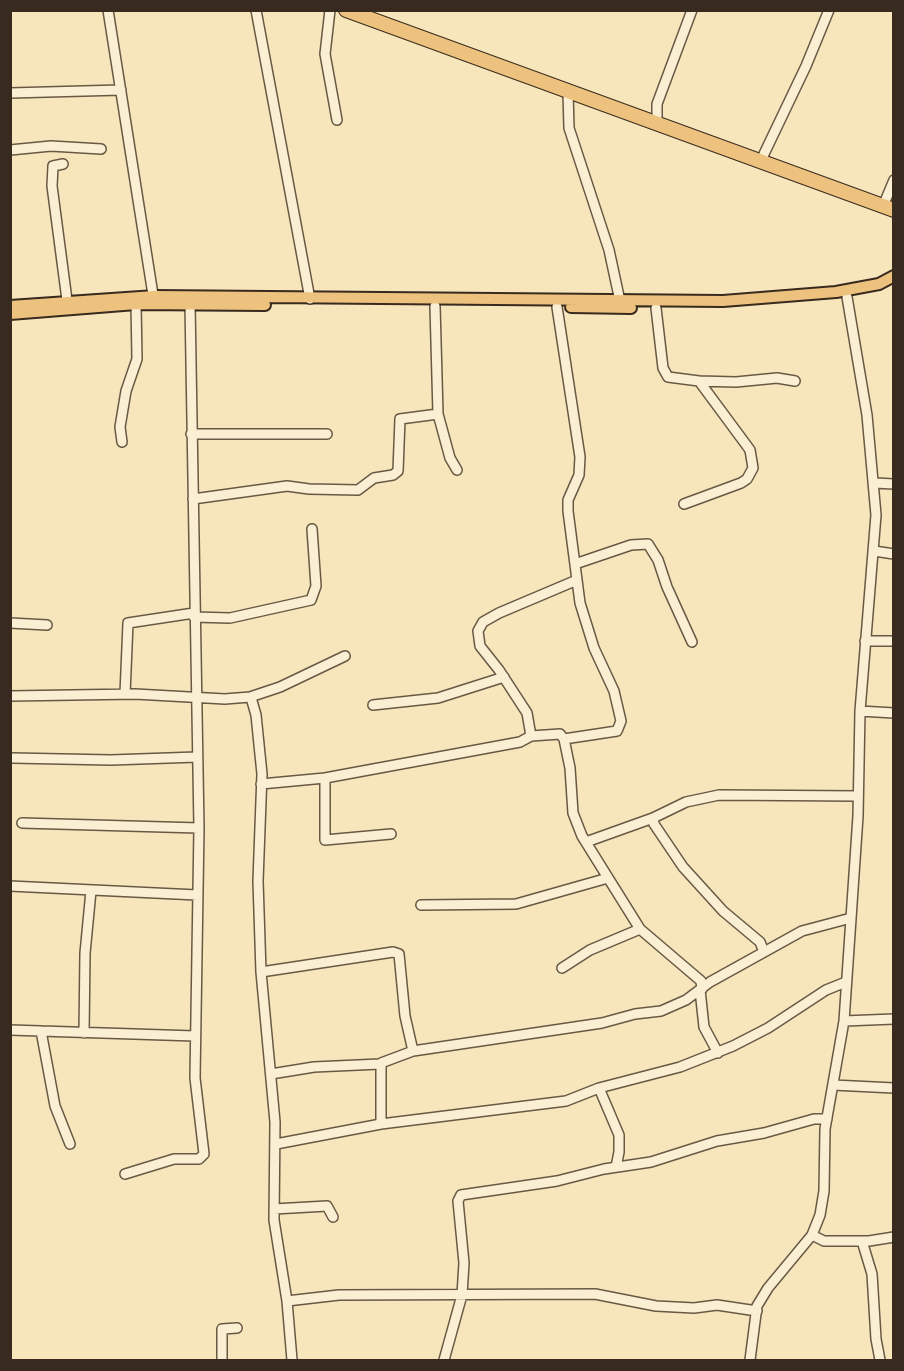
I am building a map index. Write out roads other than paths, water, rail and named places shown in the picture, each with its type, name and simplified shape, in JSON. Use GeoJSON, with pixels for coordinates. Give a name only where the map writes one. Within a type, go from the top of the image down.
{"type":"FeatureCollection","features":[{"type":"Feature","properties":{"kind":"highway"},"geometry":{"type":"LineString","coordinates":[[354,12],[890,210]]}},
{"type":"Feature","properties":{"kind":"main road"},"geometry":{"type":"LineString","coordinates":[[10,306],[67,300],[723,301],[783,297],[879,284],[894,276]]}},
{"type":"Feature","properties":{"kind":"main road"},"geometry":{"type":"LineString","coordinates":[[10,314],[154,300],[190,304],[316,301],[435,306],[729,307],[848,297],[894,285]]}},
{"type":"Feature","properties":{"kind":"street"},"geometry":{"type":"LineString","coordinates":[[108,10],[154,300]]}},
{"type":"Feature","properties":{"kind":"street"},"geometry":{"type":"LineString","coordinates":[[256,10],[316,301]]}},
{"type":"Feature","properties":{"kind":"street"},"geometry":{"type":"LineString","coordinates":[[330,10],[325,54],[337,120]]}},
{"type":"Feature","properties":{"kind":"street"},"geometry":{"type":"LineString","coordinates":[[657,125],[657,104],[692,10]]}},
{"type":"Feature","properties":{"kind":"street"},"geometry":{"type":"LineString","coordinates":[[762,163],[829,10]]}},
{"type":"Feature","properties":{"kind":"street"},"geometry":{"type":"LineString","coordinates":[[10,93],[121,90]]}},
{"type":"Feature","properties":{"kind":"street"},"geometry":{"type":"LineString","coordinates":[[568,92],[569,128],[609,250],[620,301]]}},
{"type":"Feature","properties":{"kind":"street"},"geometry":{"type":"LineString","coordinates":[[642,120],[657,104]]}},
{"type":"Feature","properties":{"kind":"street"},"geometry":{"type":"LineString","coordinates":[[10,150],[51,146],[101,149]]}},
{"type":"Feature","properties":{"kind":"street"},"geometry":{"type":"LineString","coordinates":[[63,164],[53,166],[52,186],[67,300]]}},
{"type":"Feature","properties":{"kind":"street"},"geometry":{"type":"LineString","coordinates":[[890,210],[894,180]]}},
{"type":"Feature","properties":{"kind":"street"},"geometry":{"type":"LineString","coordinates":[[750,1360],[756,1306],[812,1235],[823,1203],[827,1119],[844,1021],[858,796],[860,711],[876,515],[875,483],[859,355],[848,297]]}},
{"type":"Feature","properties":{"kind":"street"},"geometry":{"type":"LineString","coordinates":[[122,442],[120,427],[126,391],[137,359],[136,303]]}},
{"type":"Feature","properties":{"kind":"street"},"geometry":{"type":"LineString","coordinates":[[125,1174],[174,1159],[202,1157],[204,1149],[195,1078],[199,828],[190,304]]}},
{"type":"Feature","properties":{"kind":"street"},"geometry":{"type":"LineString","coordinates":[[435,306],[438,414],[450,458],[457,470]]}},
{"type":"Feature","properties":{"kind":"street"},"geometry":{"type":"LineString","coordinates":[[261,784],[325,778],[520,742],[531,736],[555,733],[564,739],[617,731],[620,725],[614,691],[585,622],[577,580],[568,500],[578,478],[580,457],[556,307]]}},
{"type":"Feature","properties":{"kind":"street"},"geometry":{"type":"LineString","coordinates":[[656,308],[666,375],[680,380],[699,381],[736,382],[788,378],[795,381]]}},
{"type":"Feature","properties":{"kind":"street"},"geometry":{"type":"LineString","coordinates":[[684,504],[741,483],[747,479],[753,468],[750,450],[699,381]]}},
{"type":"Feature","properties":{"kind":"street"},"geometry":{"type":"LineString","coordinates":[[192,500],[286,486],[358,490],[374,478],[393,475],[398,471],[400,419],[438,414]]}},
{"type":"Feature","properties":{"kind":"street"},"geometry":{"type":"LineString","coordinates":[[191,434],[327,434]]}},
{"type":"Feature","properties":{"kind":"street"},"geometry":{"type":"LineString","coordinates":[[875,483],[894,484]]}},
{"type":"Feature","properties":{"kind":"street"},"geometry":{"type":"LineString","coordinates":[[125,694],[128,622],[194,615],[236,617],[311,600],[316,586],[312,529]]}},
{"type":"Feature","properties":{"kind":"street"},"geometry":{"type":"LineString","coordinates":[[575,564],[631,545],[648,544],[658,560],[667,587],[692,642]]}},
{"type":"Feature","properties":{"kind":"street"},"geometry":{"type":"LineString","coordinates":[[874,551],[894,554]]}},
{"type":"Feature","properties":{"kind":"street"},"geometry":{"type":"LineString","coordinates":[[531,736],[527,713],[504,677],[480,646],[477,638],[480,627],[499,613],[577,580]]}},
{"type":"Feature","properties":{"kind":"street"},"geometry":{"type":"LineString","coordinates":[[10,622],[47,625]]}},
{"type":"Feature","properties":{"kind":"street"},"geometry":{"type":"LineString","coordinates":[[865,641],[894,641]]}},
{"type":"Feature","properties":{"kind":"street"},"geometry":{"type":"LineString","coordinates":[[10,696],[125,694],[250,698],[280,687],[345,656]]}},
{"type":"Feature","properties":{"kind":"street"},"geometry":{"type":"LineString","coordinates":[[373,705],[438,698],[504,677]]}},
{"type":"Feature","properties":{"kind":"street"},"geometry":{"type":"LineString","coordinates":[[250,698],[256,715],[261,784],[258,881],[261,972],[276,1144],[274,1209],[287,1301],[292,1360]]}},
{"type":"Feature","properties":{"kind":"street"},"geometry":{"type":"LineString","coordinates":[[860,711],[894,713]]}},
{"type":"Feature","properties":{"kind":"street"},"geometry":{"type":"LineString","coordinates":[[564,739],[570,768],[573,813],[586,843],[640,929],[701,981],[704,1027],[717,1053]]}},
{"type":"Feature","properties":{"kind":"street"},"geometry":{"type":"LineString","coordinates":[[12,758],[111,760],[197,757]]}},
{"type":"Feature","properties":{"kind":"street"},"geometry":{"type":"LineString","coordinates":[[325,778],[325,840],[391,834]]}},
{"type":"Feature","properties":{"kind":"street"},"geometry":{"type":"LineString","coordinates":[[586,843],[653,818],[686,802],[718,795],[858,796]]}},
{"type":"Feature","properties":{"kind":"street"},"geometry":{"type":"LineString","coordinates":[[653,818],[654,824],[683,867],[723,911],[760,942],[764,952]]}},
{"type":"Feature","properties":{"kind":"street"},"geometry":{"type":"LineString","coordinates":[[22,823],[199,828]]}},
{"type":"Feature","properties":{"kind":"street"},"geometry":{"type":"LineString","coordinates":[[421,905],[474,903],[509,905],[597,880],[606,875]]}},
{"type":"Feature","properties":{"kind":"street"},"geometry":{"type":"LineString","coordinates":[[10,886],[197,895]]}},
{"type":"Feature","properties":{"kind":"street"},"geometry":{"type":"LineString","coordinates":[[84,1033],[86,953],[91,891]]}},
{"type":"Feature","properties":{"kind":"street"},"geometry":{"type":"LineString","coordinates":[[271,1074],[314,1067],[380,1064],[413,1051],[602,1023],[635,1014],[661,1011],[678,1004],[810,927],[851,918]]}},
{"type":"Feature","properties":{"kind":"street"},"geometry":{"type":"LineString","coordinates":[[562,968],[590,950],[640,929]]}},
{"type":"Feature","properties":{"kind":"street"},"geometry":{"type":"LineString","coordinates":[[261,972],[393,952],[399,954],[405,1016],[413,1051]]}},
{"type":"Feature","properties":{"kind":"street"},"geometry":{"type":"LineString","coordinates":[[276,1144],[381,1124],[561,1101],[598,1088],[668,1071],[717,1053],[768,1028],[816,996],[846,982]]}},
{"type":"Feature","properties":{"kind":"street"},"geometry":{"type":"LineString","coordinates":[[844,1021],[894,1019]]}},
{"type":"Feature","properties":{"kind":"street"},"geometry":{"type":"LineString","coordinates":[[10,1030],[195,1036]]}},
{"type":"Feature","properties":{"kind":"street"},"geometry":{"type":"LineString","coordinates":[[41,1031],[55,1106],[70,1144]]}},
{"type":"Feature","properties":{"kind":"street"},"geometry":{"type":"LineString","coordinates":[[380,1064],[381,1124]]}},
{"type":"Feature","properties":{"kind":"street"},"geometry":{"type":"LineString","coordinates":[[834,1085],[894,1088]]}},
{"type":"Feature","properties":{"kind":"street"},"geometry":{"type":"LineString","coordinates":[[598,1088],[619,1135],[616,1167]]}},
{"type":"Feature","properties":{"kind":"street"},"geometry":{"type":"LineString","coordinates":[[444,1360],[462,1295],[464,1263],[458,1201],[461,1195],[557,1181],[616,1167],[651,1162],[709,1143],[764,1133],[814,1119],[827,1119]]}},
{"type":"Feature","properties":{"kind":"street"},"geometry":{"type":"LineString","coordinates":[[274,1209],[327,1206],[333,1217]]}},
{"type":"Feature","properties":{"kind":"street"},"geometry":{"type":"LineString","coordinates":[[812,1235],[818,1241],[862,1241],[894,1237]]}},
{"type":"Feature","properties":{"kind":"street"},"geometry":{"type":"LineString","coordinates":[[862,1241],[872,1274],[879,1360]]}},
{"type":"Feature","properties":{"kind":"street"},"geometry":{"type":"LineString","coordinates":[[287,1301],[339,1295],[595,1294],[656,1306],[694,1308],[717,1305],[757,1311]]}},
{"type":"Feature","properties":{"kind":"street"},"geometry":{"type":"LineString","coordinates":[[222,1360],[222,1329],[237,1328]]}}]}
